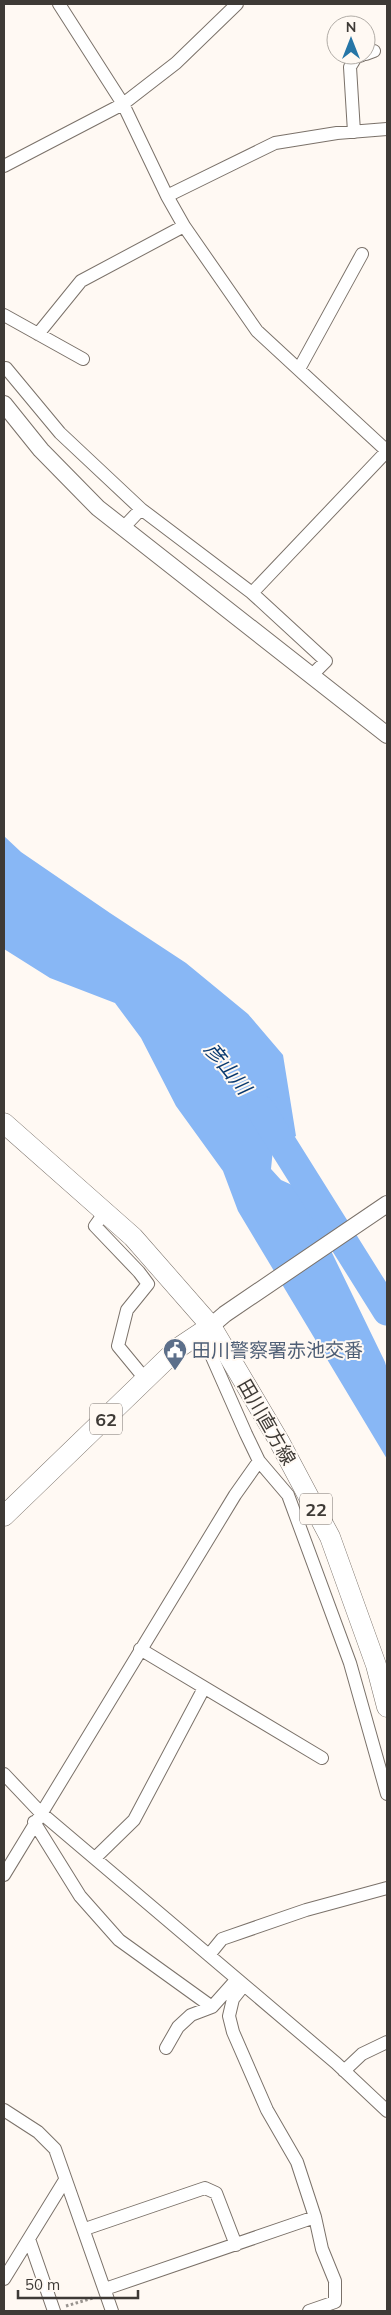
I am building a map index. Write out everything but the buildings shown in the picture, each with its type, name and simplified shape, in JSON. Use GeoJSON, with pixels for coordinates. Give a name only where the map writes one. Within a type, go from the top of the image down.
{"type":"FeatureCollection","features":[{"type":"Feature","properties":{"kind":"main road","name":"田川直方線"},"geometry":{"type":"LineString","coordinates":[[4,1123],[133,1237],[218,1320],[330,1537],[376,1666],[387,1707]]}},
{"type":"Feature","properties":{"kind":"main road","name":"62"},"geometry":{"type":"LineString","coordinates":[[4,1516],[178,1348],[218,1320]]}},
{"type":"Feature","properties":{"kind":"street"},"geometry":{"type":"LineString","coordinates":[[59,4],[123,104],[167,196],[184,226],[257,331],[387,451],[252,593]]}},
{"type":"Feature","properties":{"kind":"street"},"geometry":{"type":"LineString","coordinates":[[4,166],[123,104],[176,64],[237,4]]}},
{"type":"Feature","properties":{"kind":"street"},"geometry":{"type":"LineString","coordinates":[[351,65],[354,132]]}},
{"type":"Feature","properties":{"kind":"street"},"geometry":{"type":"LineString","coordinates":[[167,196],[275,143],[387,129]]}},
{"type":"Feature","properties":{"kind":"street"},"geometry":{"type":"LineString","coordinates":[[38,334],[81,280],[184,226]]}},
{"type":"Feature","properties":{"kind":"street"},"geometry":{"type":"LineString","coordinates":[[298,369],[362,254]]}},
{"type":"Feature","properties":{"kind":"street"},"geometry":{"type":"LineString","coordinates":[[4,315],[83,360]]}},
{"type":"Feature","properties":{"kind":"street"},"geometry":{"type":"LineString","coordinates":[[4,370],[6,368],[60,433],[142,509],[252,593],[326,661],[312,675]]}},
{"type":"Feature","properties":{"kind":"street"},"geometry":{"type":"LineString","coordinates":[[4,404],[41,450],[98,508],[387,735]]}},
{"type":"Feature","properties":{"kind":"street"},"geometry":{"type":"LineString","coordinates":[[123,528],[142,509]]}},
{"type":"Feature","properties":{"kind":"street"},"geometry":{"type":"LineString","coordinates":[[387,1204],[218,1320],[212,1357],[259,1461],[288,1495],[350,1663],[387,1794]]}},
{"type":"Feature","properties":{"kind":"street"},"geometry":{"type":"LineString","coordinates":[[105,1212],[95,1226],[148,1284],[128,1310],[118,1346],[146,1380]]}},
{"type":"Feature","properties":{"kind":"street"},"geometry":{"type":"LineString","coordinates":[[4,1875],[37,1817],[234,1495],[259,1461]]}},
{"type":"Feature","properties":{"kind":"street"},"geometry":{"type":"LineString","coordinates":[[140,1649],[322,1758]]}},
{"type":"Feature","properties":{"kind":"street"},"geometry":{"type":"LineString","coordinates":[[95,1858],[134,1820],[204,1688]]}},
{"type":"Feature","properties":{"kind":"street"},"geometry":{"type":"LineString","coordinates":[[4,1774],[37,1817],[80,1896],[119,1940],[212,2007]]}},
{"type":"Feature","properties":{"kind":"street"},"geometry":{"type":"LineString","coordinates":[[37,1817],[95,1858],[344,2071],[387,2111]]}},
{"type":"Feature","properties":{"kind":"street"},"geometry":{"type":"LineString","coordinates":[[209,1955],[222,1939],[306,1910],[387,1888]]}},
{"type":"Feature","properties":{"kind":"street"},"geometry":{"type":"LineString","coordinates":[[166,2048],[178,2027],[192,2016],[212,2007],[240,1982]]}},
{"type":"Feature","properties":{"kind":"street"},"geometry":{"type":"LineString","coordinates":[[240,1982],[233,1999],[230,2016],[232,2032],[266,2110],[296,2162],[315,2217],[322,2249],[335,2282],[335,2302],[309,2311]]}},
{"type":"Feature","properties":{"kind":"street"},"geometry":{"type":"LineString","coordinates":[[344,2071],[362,2054],[387,2042]]}},
{"type":"Feature","properties":{"kind":"street"},"geometry":{"type":"LineString","coordinates":[[4,2110],[38,2132],[55,2149],[65,2180],[85,2229],[112,2311]]}},
{"type":"Feature","properties":{"kind":"street"},"geometry":{"type":"LineString","coordinates":[[4,2279],[65,2180]]}},
{"type":"Feature","properties":{"kind":"street"},"geometry":{"type":"LineString","coordinates":[[85,2229],[206,2188],[216,2193],[236,2244]]}},
{"type":"Feature","properties":{"kind":"street"},"geometry":{"type":"LineString","coordinates":[[105,2289],[315,2217]]}},
{"type":"Feature","properties":{"kind":"street"},"geometry":{"type":"LineString","coordinates":[[29,2239],[53,2310]]}},
{"type":"Feature","properties":{"kind":"path"},"geometry":{"type":"LineString","coordinates":[[53,2310],[92,2298]]}},
{"type":"Feature","properties":{"kind":"water"},"geometry":{"type":"Polygon","coordinates":[[[4,836],[21,852],[186,963],[248,1014],[283,1055],[296,1136],[273,1149],[271,1169],[281,1180],[301,1189],[385,1362],[387,1369],[387,1459],[238,1211],[223,1171],[176,1106],[141,1038],[115,1003],[50,978],[4,949],[4,836]]]}},
{"type":"Feature","properties":{"kind":"waterway","name":"彦山川"},"geometry":{"type":"LineString","coordinates":[[261,1110],[387,1311]]}},
{"type":"Feature","properties":{"kind":"place","name":"田川警察署赤池交番"},"geometry":{"type":"Point","coordinates":[175,1371]}}]}
